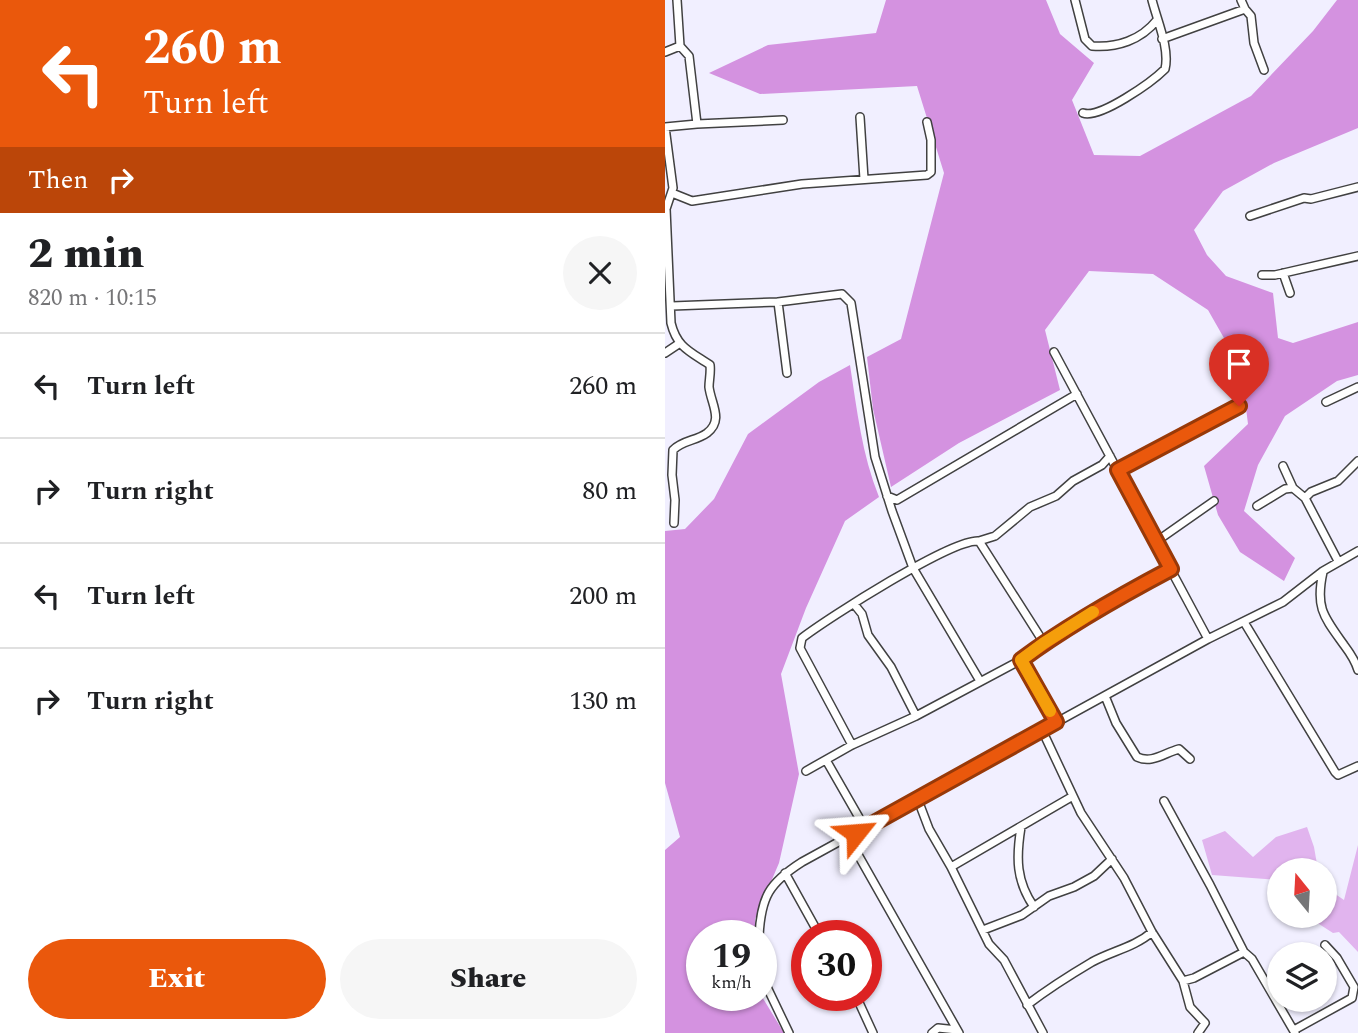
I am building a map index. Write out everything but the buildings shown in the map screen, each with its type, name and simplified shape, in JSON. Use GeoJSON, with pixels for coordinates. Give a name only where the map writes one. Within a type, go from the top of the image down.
{"type":"FeatureCollection","features":[{"type":"Feature","properties":{"kind":"street"},"geometry":{"type":"LineString","coordinates":[[677,0],[680,46],[689,56],[698,124]]}},
{"type":"Feature","properties":{"kind":"street"},"geometry":{"type":"LineString","coordinates":[[1075,0],[1085,39],[1092,46],[1125,43],[1149,30],[1157,20]]}},
{"type":"Feature","properties":{"kind":"street"},"geometry":{"type":"LineString","coordinates":[[1083,113],[1091,114],[1122,100],[1165,69],[1162,39],[1152,0]]}},
{"type":"Feature","properties":{"kind":"street"},"geometry":{"type":"LineString","coordinates":[[1241,0],[1251,16],[1254,43],[1264,70]]}},
{"type":"Feature","properties":{"kind":"street"},"geometry":{"type":"LineString","coordinates":[[1162,39],[1245,9]]}},
{"type":"Feature","properties":{"kind":"street"},"geometry":{"type":"LineString","coordinates":[[665,52],[680,46]]}},
{"type":"Feature","properties":{"kind":"street"},"geometry":{"type":"LineString","coordinates":[[860,117],[865,179]]}},
{"type":"Feature","properties":{"kind":"street"},"geometry":{"type":"LineString","coordinates":[[674,523],[673,450],[682,443],[708,432],[716,421],[717,412],[709,383],[710,365],[692,356],[680,343],[672,328],[665,127],[783,120]]}},
{"type":"Feature","properties":{"kind":"street"},"geometry":{"type":"LineString","coordinates":[[669,198],[692,201],[802,184],[927,175],[931,172],[931,140],[927,122]]}},
{"type":"Feature","properties":{"kind":"street"},"geometry":{"type":"LineString","coordinates":[[1250,216],[1304,198],[1311,199],[1358,187]]}},
{"type":"Feature","properties":{"kind":"street"},"geometry":{"type":"LineString","coordinates":[[1262,275],[1275,275],[1358,256]]}},
{"type":"Feature","properties":{"kind":"street"},"geometry":{"type":"LineString","coordinates":[[1283,273],[1290,293]]}},
{"type":"Feature","properties":{"kind":"street"},"geometry":{"type":"LineString","coordinates":[[672,306],[778,302],[842,294],[851,303],[875,457],[887,496],[913,568],[980,681]]}},
{"type":"Feature","properties":{"kind":"street"},"geometry":{"type":"LineString","coordinates":[[778,302],[787,373]]}},
{"type":"Feature","properties":{"kind":"street"},"geometry":{"type":"LineString","coordinates":[[665,353],[680,343]]}},
{"type":"Feature","properties":{"kind":"street"},"geometry":{"type":"LineString","coordinates":[[1054,352],[1209,639]]}},
{"type":"Feature","properties":{"kind":"street"},"geometry":{"type":"LineString","coordinates":[[1326,402],[1358,387]]}},
{"type":"Feature","properties":{"kind":"street"},"geometry":{"type":"LineString","coordinates":[[887,496],[897,500],[998,443],[1077,394]]}},
{"type":"Feature","properties":{"kind":"street"},"geometry":{"type":"LineString","coordinates":[[1118,470],[1239,406]]}},
{"type":"Feature","properties":{"kind":"street"},"geometry":{"type":"LineString","coordinates":[[852,745],[800,648],[802,638],[913,568],[962,544],[995,536],[1030,507],[1056,496],[1073,481],[1102,465],[1110,456]]}},
{"type":"Feature","properties":{"kind":"street"},"geometry":{"type":"LineString","coordinates":[[1305,498],[1311,492],[1338,481],[1358,461]]}},
{"type":"Feature","properties":{"kind":"street"},"geometry":{"type":"LineString","coordinates":[[1283,466],[1293,488],[1305,498],[1338,561]]}},
{"type":"Feature","properties":{"kind":"street"},"geometry":{"type":"LineString","coordinates":[[1257,506],[1285,489],[1293,488]]}},
{"type":"Feature","properties":{"kind":"street"},"geometry":{"type":"LineString","coordinates":[[1157,541],[1214,501]]}},
{"type":"Feature","properties":{"kind":"street"},"geometry":{"type":"LineString","coordinates":[[979,541],[1044,643]]}},
{"type":"Feature","properties":{"kind":"street"},"geometry":{"type":"LineString","coordinates":[[762,920],[765,900],[771,887],[785,873],[1056,722],[1283,602],[1323,571],[1358,551]]}},
{"type":"Feature","properties":{"kind":"street"},"geometry":{"type":"LineString","coordinates":[[806,771],[1021,660],[1109,603],[1171,569]]}},
{"type":"Feature","properties":{"kind":"street"},"geometry":{"type":"LineString","coordinates":[[1323,571],[1320,593],[1322,612],[1356,662],[1358,670]]}},
{"type":"Feature","properties":{"kind":"street"},"geometry":{"type":"LineString","coordinates":[[854,604],[862,614],[868,635],[891,667],[916,716]]}},
{"type":"Feature","properties":{"kind":"street"},"geometry":{"type":"LineString","coordinates":[[1244,622],[1335,772],[1343,775],[1358,766]]}},
{"type":"Feature","properties":{"kind":"street"},"geometry":{"type":"LineString","coordinates":[[1346,649],[1352,651],[1358,648]]}},
{"type":"Feature","properties":{"kind":"street"},"geometry":{"type":"LineString","coordinates":[[1021,660],[1056,722]]}},
{"type":"Feature","properties":{"kind":"street"},"geometry":{"type":"LineString","coordinates":[[1105,696],[1116,723],[1137,757],[1155,759],[1179,749],[1190,759]]}},
{"type":"Feature","properties":{"kind":"street"},"geometry":{"type":"LineString","coordinates":[[1042,730],[1081,813],[1112,859],[1152,932],[1183,981],[1191,1007],[1205,1023],[1198,1033]]}},
{"type":"Feature","properties":{"kind":"street"},"geometry":{"type":"LineString","coordinates":[[826,760],[865,828]]}},
{"type":"Feature","properties":{"kind":"street"},"geometry":{"type":"LineString","coordinates":[[951,867],[1073,796]]}},
{"type":"Feature","properties":{"kind":"street"},"geometry":{"type":"LineString","coordinates":[[918,800],[929,829],[989,944],[1009,968],[1043,1033]]}},
{"type":"Feature","properties":{"kind":"street"},"geometry":{"type":"LineString","coordinates":[[1164,801],[1244,952],[1252,959],[1295,1032],[1355,1001],[1355,987],[1337,958]]}},
{"type":"Feature","properties":{"kind":"street"},"geometry":{"type":"LineString","coordinates":[[1021,827],[1017,849],[1018,873],[1024,893],[1034,907]]}},
{"type":"Feature","properties":{"kind":"street"},"geometry":{"type":"LineString","coordinates":[[848,837],[958,1031]]}},
{"type":"Feature","properties":{"kind":"street"},"geometry":{"type":"LineString","coordinates":[[983,930],[1094,876],[1112,859]]}},
{"type":"Feature","properties":{"kind":"street"},"geometry":{"type":"LineString","coordinates":[[785,873],[811,920]]}},
{"type":"Feature","properties":{"kind":"street"},"geometry":{"type":"LineString","coordinates":[[1027,1005],[1066,976],[1123,946],[1138,942],[1152,932]]}},
{"type":"Feature","properties":{"kind":"street"},"geometry":{"type":"LineString","coordinates":[[1183,981],[1244,952]]}},
{"type":"Feature","properties":{"kind":"street"},"geometry":{"type":"LineString","coordinates":[[777,1008],[789,1033]]}},
{"type":"Feature","properties":{"kind":"street"},"geometry":{"type":"LineString","coordinates":[[863,1011],[873,1033]]}},
{"type":"Feature","properties":{"kind":"street"},"geometry":{"type":"LineString","coordinates":[[932,1033],[942,1028],[958,1031]]}},
{"type":"Feature","properties":{"kind":"shaded area"},"geometry":{"type":"Polygon","coordinates":[[[886,0],[1046,0],[1060,34],[1094,63],[1072,100],[1094,155],[1140,156],[1251,96],[1313,31],[1337,0],[1358,0],[1358,128],[1274,163],[1223,191],[1194,230],[1207,255],[1226,276],[1273,293],[1278,338],[1293,343],[1358,322],[1358,375],[1337,381],[1285,416],[1258,465],[1244,511],[1295,558],[1284,581],[1240,552],[1218,515],[1204,466],[1248,424],[1241,368],[1208,310],[1153,274],[1089,271],[1045,330],[1060,390],[959,443],[891,487],[873,409],[867,357],[901,339],[944,173],[917,86],[760,94],[709,73],[768,45],[876,33],[886,0]]]}},
{"type":"Feature","properties":{"kind":"shaded area"},"geometry":{"type":"Polygon","coordinates":[[[850,365],[864,449],[879,497],[845,521],[806,608],[781,674],[799,774],[779,863],[755,920],[686,920],[686,1011],[771,1011],[784,1033],[665,1033],[665,850],[680,837],[665,783],[665,531],[685,529],[714,499],[748,434],[819,382],[850,365]]]}},
{"type":"Feature","properties":{"kind":"shaded area"},"geometry":{"type":"Polygon","coordinates":[[[1307,827],[1316,858],[1267,858],[1267,879],[1212,875],[1202,840],[1225,831],[1253,857],[1276,837],[1307,827]]]}},
{"type":"Feature","properties":{"kind":"shaded area"},"geometry":{"type":"Polygon","coordinates":[[[1358,845],[1358,952],[1339,932],[1333,933],[1325,928],[1337,928],[1337,895],[1344,900],[1358,845]]]}},
{"type":"Feature","properties":{"kind":"slow traffic"},"geometry":{"type":"LineString","coordinates":[[1050,711],[1021,660],[1093,612]]}},
{"type":"Feature","properties":{"kind":"route"},"geometry":{"type":"LineString","coordinates":[[856,833],[1056,722],[1021,660],[1109,603],[1171,569],[1118,470],[1239,406]]}}]}
